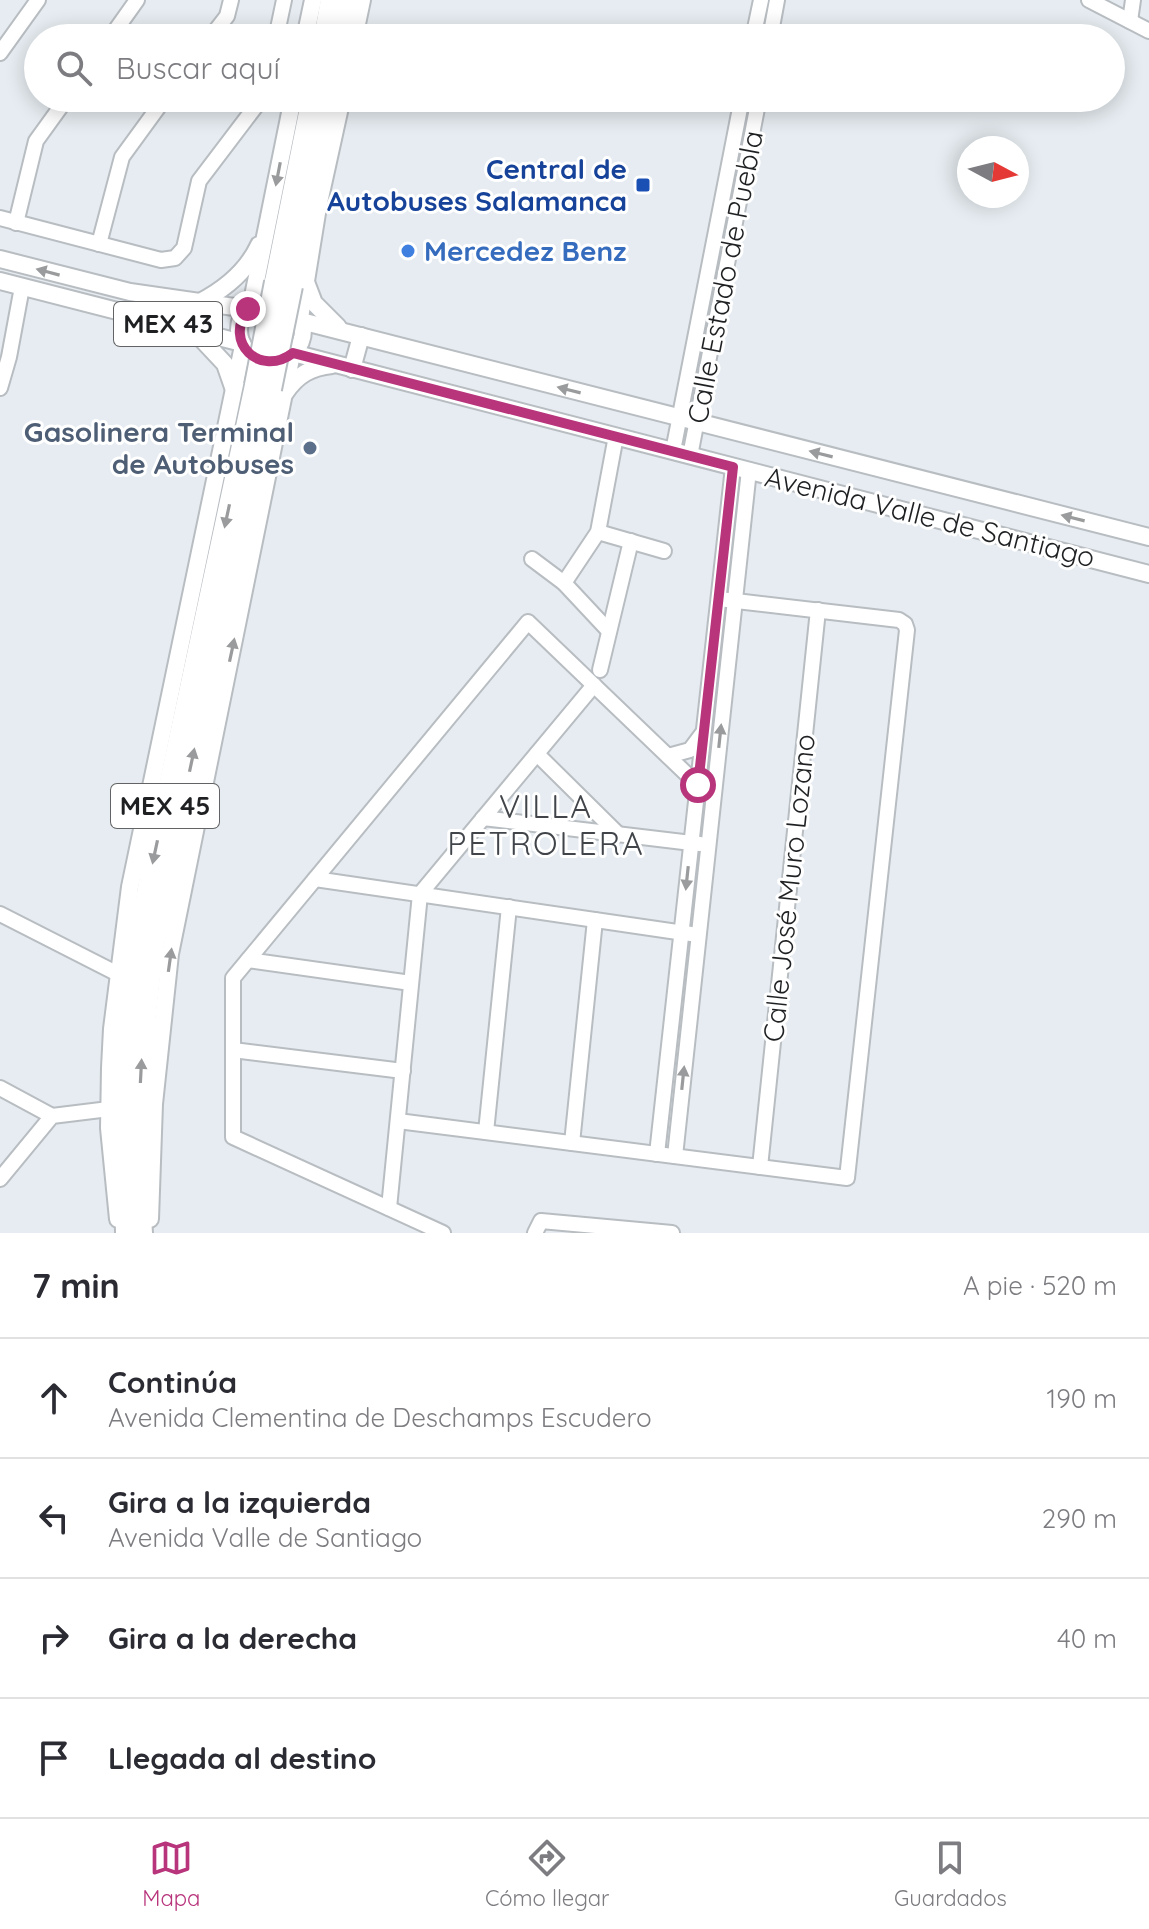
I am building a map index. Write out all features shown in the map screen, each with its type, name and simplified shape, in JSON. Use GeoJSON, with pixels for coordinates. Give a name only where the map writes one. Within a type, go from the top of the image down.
{"type":"FeatureCollection","features":[{"type":"Feature","properties":{"kind":"highway"},"geometry":{"type":"LineString","coordinates":[[327,24],[331,0]]}},
{"type":"Feature","properties":{"kind":"highway"},"geometry":{"type":"LineString","coordinates":[[343,24],[347,0]]}},
{"type":"Feature","properties":{"kind":"highway","name":"MEX 45"},"geometry":{"type":"LineString","coordinates":[[291,283],[310,112]]}},
{"type":"Feature","properties":{"kind":"highway","name":"MEX 45"},"geometry":{"type":"LineString","coordinates":[[142,1233],[139,1154],[141,1079],[154,945],[325,112]]}},
{"type":"Feature","properties":{"kind":"highway","name":"MEX 45"},"geometry":{"type":"LineString","coordinates":[[123,1233],[124,1073],[134,967],[152,865],[270,389]]}},
{"type":"Feature","properties":{"kind":"main road"},"geometry":{"type":"LineString","coordinates":[[308,24],[313,0]]}},
{"type":"Feature","properties":{"kind":"main road"},"geometry":{"type":"LineString","coordinates":[[357,24],[362,0]]}},
{"type":"Feature","properties":{"kind":"main road"},"geometry":{"type":"LineString","coordinates":[[249,308],[290,112]]}},
{"type":"Feature","properties":{"kind":"main road"},"geometry":{"type":"LineString","coordinates":[[150,1233],[154,1104],[170,954],[270,389],[302,338],[301,319],[291,283],[318,207],[339,112]]}},
{"type":"Feature","properties":{"kind":"main road"},"geometry":{"type":"LineString","coordinates":[[198,303],[223,289],[244,269],[255,253],[269,217]]}},
{"type":"Feature","properties":{"kind":"main road","name":"MEX 43"},"geometry":{"type":"LineString","coordinates":[[0,259],[97,285],[198,303],[249,308],[267,299],[278,300],[289,304],[301,319]]}},
{"type":"Feature","properties":{"kind":"main road","name":"MEX 43"},"geometry":{"type":"LineString","coordinates":[[0,281],[194,330],[243,345],[257,359],[269,362],[293,353]]}},
{"type":"Feature","properties":{"kind":"main road"},"geometry":{"type":"LineString","coordinates":[[270,389],[308,371],[330,365],[347,367],[356,335],[321,313],[309,292],[291,283]]}},
{"type":"Feature","properties":{"kind":"main road","name":"MEX 43"},"geometry":{"type":"LineString","coordinates":[[243,345],[240,323],[249,308]]}},
{"type":"Feature","properties":{"kind":"main road","name":"Avenida Valle de Santiago"},"geometry":{"type":"LineString","coordinates":[[301,319],[1149,537]]}},
{"type":"Feature","properties":{"kind":"main road"},"geometry":{"type":"LineString","coordinates":[[194,330],[225,364],[230,373],[233,395]]}},
{"type":"Feature","properties":{"kind":"main road"},"geometry":{"type":"LineString","coordinates":[[123,1233],[109,1109],[118,974],[139,840],[243,345]]}},
{"type":"Feature","properties":{"kind":"main road","name":"Avenida Valle de Santiago"},"geometry":{"type":"LineString","coordinates":[[293,353],[1149,574]]}},
{"type":"Feature","properties":{"kind":"street"},"geometry":{"type":"LineString","coordinates":[[0,53],[38,0]]}},
{"type":"Feature","properties":{"kind":"street"},"geometry":{"type":"LineString","coordinates":[[120,24],[137,0]]}},
{"type":"Feature","properties":{"kind":"street"},"geometry":{"type":"LineString","coordinates":[[221,24],[227,16],[231,0]]}},
{"type":"Feature","properties":{"kind":"street"},"geometry":{"type":"LineString","coordinates":[[279,24],[284,0]]}},
{"type":"Feature","properties":{"kind":"street"},"geometry":{"type":"LineString","coordinates":[[756,24],[761,0]]}},
{"type":"Feature","properties":{"kind":"street"},"geometry":{"type":"LineString","coordinates":[[773,24],[777,0]]}},
{"type":"Feature","properties":{"kind":"street"},"geometry":{"type":"LineString","coordinates":[[1089,0],[1149,31]]}},
{"type":"Feature","properties":{"kind":"street"},"geometry":{"type":"LineString","coordinates":[[1130,21],[1133,0]]}},
{"type":"Feature","properties":{"kind":"street"},"geometry":{"type":"LineString","coordinates":[[16,223],[36,141],[57,112]]}},
{"type":"Feature","properties":{"kind":"street"},"geometry":{"type":"LineString","coordinates":[[99,244],[122,157],[155,112]]}},
{"type":"Feature","properties":{"kind":"street"},"geometry":{"type":"LineString","coordinates":[[0,218],[161,260],[175,258],[184,248],[199,181],[251,112]]}},
{"type":"Feature","properties":{"kind":"street","name":"Calle Estado de Puebla"},"geometry":{"type":"LineString","coordinates":[[673,451],[739,112]]}},
{"type":"Feature","properties":{"kind":"street","name":"Calle Estado de Puebla"},"geometry":{"type":"LineString","coordinates":[[690,456],[756,112]]}},
{"type":"Feature","properties":{"kind":"street"},"geometry":{"type":"LineString","coordinates":[[0,388],[22,287]]}},
{"type":"Feature","properties":{"kind":"street"},"geometry":{"type":"LineString","coordinates":[[564,583],[598,532],[616,436]]}},
{"type":"Feature","properties":{"kind":"street"},"geometry":{"type":"LineString","coordinates":[[657,1154],[719,599],[741,469]]}},
{"type":"Feature","properties":{"kind":"street"},"geometry":{"type":"LineString","coordinates":[[675,1156],[735,601],[741,469]]}},
{"type":"Feature","properties":{"kind":"street"},"geometry":{"type":"LineString","coordinates":[[598,532],[664,551]]}},
{"type":"Feature","properties":{"kind":"street"},"geometry":{"type":"LineString","coordinates":[[600,670],[631,541]]}},
{"type":"Feature","properties":{"kind":"street"},"geometry":{"type":"LineString","coordinates":[[532,559],[564,583],[608,630]]}},
{"type":"Feature","properties":{"kind":"street"},"geometry":{"type":"LineString","coordinates":[[398,1121],[847,1178],[907,630],[899,620],[719,599]]}},
{"type":"Feature","properties":{"kind":"street","name":"Calle José Muro Lozano"},"geometry":{"type":"LineString","coordinates":[[760,1167],[818,610]]}},
{"type":"Feature","properties":{"kind":"street"},"geometry":{"type":"LineString","coordinates":[[443,1233],[233,1137],[233,978],[528,622],[698,785]]}},
{"type":"Feature","properties":{"kind":"street"},"geometry":{"type":"LineString","coordinates":[[389,1208],[420,894],[594,685]]}},
{"type":"Feature","properties":{"kind":"street"},"geometry":{"type":"LineString","coordinates":[[668,756],[690,750],[704,731]]}},
{"type":"Feature","properties":{"kind":"street"},"geometry":{"type":"LineString","coordinates":[[537,754],[618,834]]}},
{"type":"Feature","properties":{"kind":"street"},"geometry":{"type":"LineString","coordinates":[[483,818],[708,845]]}},
{"type":"Feature","properties":{"kind":"street"},"geometry":{"type":"LineString","coordinates":[[315,879],[699,935]]}},
{"type":"Feature","properties":{"kind":"street"},"geometry":{"type":"LineString","coordinates":[[486,1132],[509,907]]}},
{"type":"Feature","properties":{"kind":"street"},"geometry":{"type":"LineString","coordinates":[[0,914],[118,974]]}},
{"type":"Feature","properties":{"kind":"street"},"geometry":{"type":"LineString","coordinates":[[572,1143],[595,920]]}},
{"type":"Feature","properties":{"kind":"street"},"geometry":{"type":"LineString","coordinates":[[248,960],[411,983]]}},
{"type":"Feature","properties":{"kind":"street"},"geometry":{"type":"LineString","coordinates":[[233,1050],[403,1071]]}},
{"type":"Feature","properties":{"kind":"street"},"geometry":{"type":"LineString","coordinates":[[0,1088],[52,1116],[109,1109]]}},
{"type":"Feature","properties":{"kind":"street"},"geometry":{"type":"LineString","coordinates":[[0,1179],[52,1116]]}},
{"type":"Feature","properties":{"kind":"street"},"geometry":{"type":"LineString","coordinates":[[538,1227],[672,1233]]}},
{"type":"Feature","properties":{"kind":"place","name":"Central de Autobuses Salamanca"},"geometry":{"type":"Point","coordinates":[643,185]}},
{"type":"Feature","properties":{"kind":"place","name":"Mercedez Benz"},"geometry":{"type":"Point","coordinates":[408,251]}},
{"type":"Feature","properties":{"kind":"place","name":"Gasolinera Terminal de Autobuses"},"geometry":{"type":"Point","coordinates":[310,448]}},
{"type":"Feature","properties":{"kind":"district","name":"VILLA PETROLERA"},"geometry":{"type":"Point","coordinates":[546,826]}},
{"type":"Feature","properties":{"kind":"route"},"geometry":{"type":"LineString","coordinates":[[248,309],[240,323],[243,346],[263,361],[275,362],[293,353],[733,467],[698,785]]}}]}
